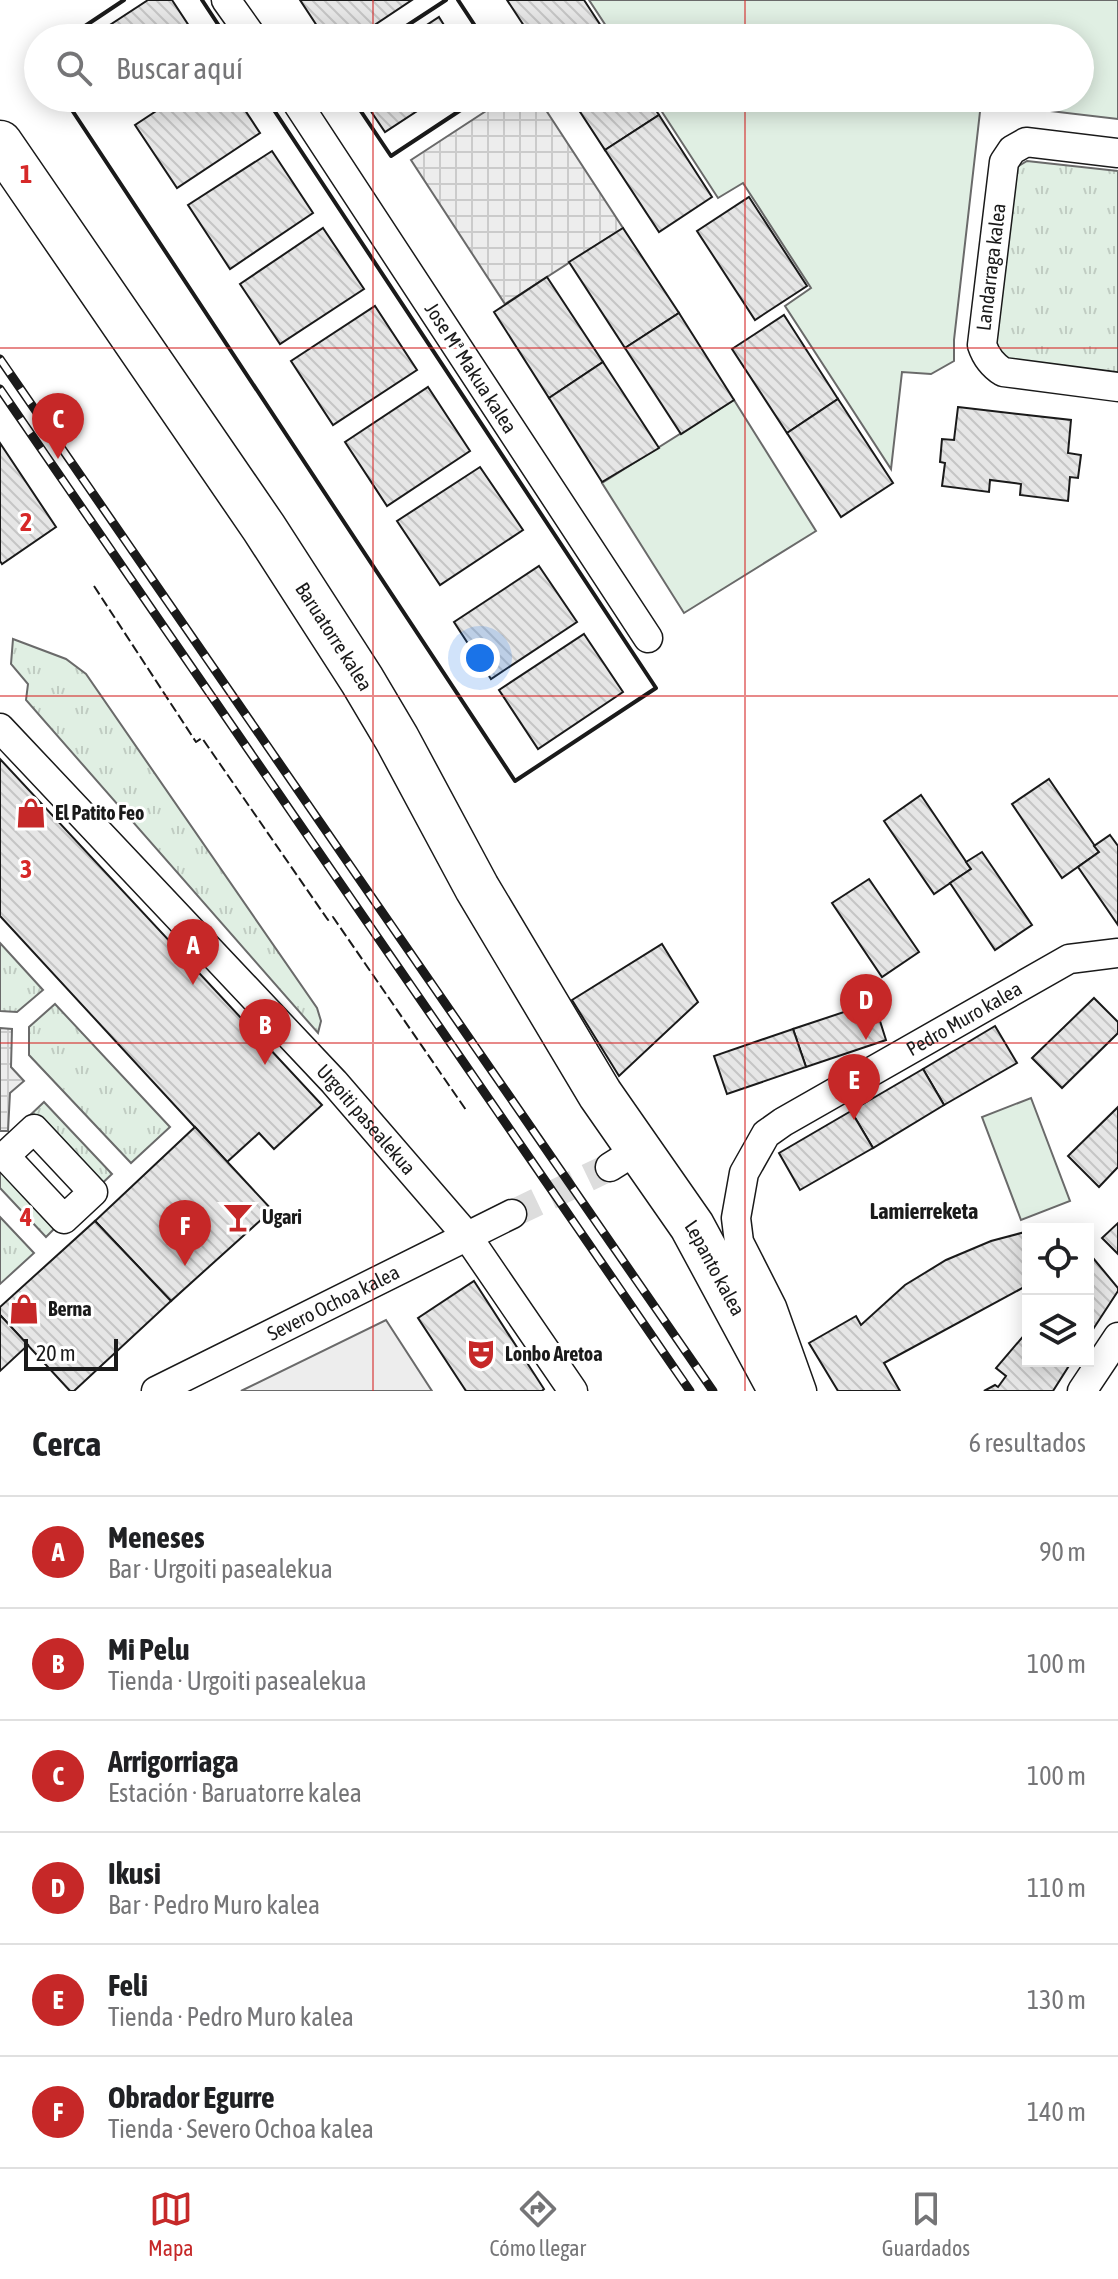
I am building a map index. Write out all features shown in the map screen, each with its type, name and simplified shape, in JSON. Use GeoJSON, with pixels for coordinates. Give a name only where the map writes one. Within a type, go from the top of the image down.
{"type":"FeatureCollection","features":[{"type":"Feature","properties":{"kind":"main road","name":"Baruatorre kalea"},"geometry":{"type":"LineString","coordinates":[[0,143],[264,528],[362,680],[484,900],[600,1094],[624,1159]]}},
{"type":"Feature","properties":{"kind":"main road","name":"Lepanto kalea"},"geometry":{"type":"LineString","coordinates":[[624,1159],[692,1226],[781,1391]]}},
{"type":"Feature","properties":{"kind":"street"},"geometry":{"type":"LineString","coordinates":[[226,0],[243,24]]}},
{"type":"Feature","properties":{"kind":"street","name":"Jose Mª Makua kalea"},"geometry":{"type":"LineString","coordinates":[[303,112],[648,638]]}},
{"type":"Feature","properties":{"kind":"street","name":"Landarraga kalea"},"geometry":{"type":"LineString","coordinates":[[1118,153],[1026,142],[1007,156],[982,345],[991,362],[1003,372],[1118,387]]}},
{"type":"Feature","properties":{"kind":"street","name":"Urgoiti pasealekua"},"geometry":{"type":"LineString","coordinates":[[0,728],[334,1082],[467,1236],[573,1391]]}},
{"type":"Feature","properties":{"kind":"street","name":"Pedro Muro kalea"},"geometry":{"type":"LineString","coordinates":[[802,1391],[772,1307],[739,1242],[736,1218],[744,1173],[766,1134],[1069,959],[1118,953]]}},
{"type":"Feature","properties":{"kind":"street","name":"Severo Ochoa kalea"},"geometry":{"type":"LineString","coordinates":[[156,1391],[512,1214]]}},
{"type":"Feature","properties":{"kind":"street"},"geometry":{"type":"LineString","coordinates":[[1082,1391],[1118,1337]]}},
{"type":"Feature","properties":{"kind":"green space"},"geometry":{"type":"Polygon","coordinates":[[[589,0],[1118,0],[1118,119],[1058,112],[1094,112],[1094,24],[605,24],[589,0]]]}},
{"type":"Feature","properties":{"kind":"green space"},"geometry":{"type":"Polygon","coordinates":[[[662,112],[980,112],[954,361],[931,374],[902,372],[891,469],[785,306],[811,288],[743,183],[718,198],[662,112]]]}},
{"type":"Feature","properties":{"kind":"green space"},"geometry":{"type":"Polygon","coordinates":[[[1027,161],[1118,171],[1118,375],[1001,361],[995,354],[1017,167],[1027,161]]]}},
{"type":"Feature","properties":{"kind":"green space"},"geometry":{"type":"Polygon","coordinates":[[[734,400],[816,531],[684,613],[602,483],[734,400]]]}},
{"type":"Feature","properties":{"kind":"green space"},"geometry":{"type":"Polygon","coordinates":[[[13,639],[66,659],[86,674],[317,1008],[321,1021],[318,1033],[26,700],[28,684],[11,664],[13,639]]]}},
{"type":"Feature","properties":{"kind":"green space"},"geometry":{"type":"Polygon","coordinates":[[[0,943],[43,990],[17,1012],[0,1011],[0,943]]]}},
{"type":"Feature","properties":{"kind":"green space"},"geometry":{"type":"Polygon","coordinates":[[[55,1004],[170,1127],[131,1163],[29,1055],[29,1027],[55,1004]]]}},
{"type":"Feature","properties":{"kind":"green space"},"geometry":{"type":"Polygon","coordinates":[[[1031,1098],[1070,1201],[1021,1220],[982,1117],[1031,1098]]]}},
{"type":"Feature","properties":{"kind":"green space"},"geometry":{"type":"Polygon","coordinates":[[[44,1102],[112,1174],[93,1192],[25,1120],[44,1102]]]}},
{"type":"Feature","properties":{"kind":"green space"},"geometry":{"type":"Polygon","coordinates":[[[0,1151],[64,1219],[46,1237],[0,1188],[0,1151]]]}},
{"type":"Feature","properties":{"kind":"green space"},"geometry":{"type":"Polygon","coordinates":[[[0,1217],[34,1253],[0,1284],[0,1217]]]}},
{"type":"Feature","properties":{"kind":"shaded area"},"geometry":{"type":"Polygon","coordinates":[[[485,112],[547,112],[623,228],[505,304],[411,160],[485,112]]]}},
{"type":"Feature","properties":{"kind":"shaded area"},"geometry":{"type":"Polygon","coordinates":[[[0,1028],[12,1029],[11,1067],[24,1081],[10,1093],[8,1131],[0,1131],[0,1028]]]}},
{"type":"Feature","properties":{"kind":"shaded area"},"geometry":{"type":"Polygon","coordinates":[[[386,1320],[432,1391],[241,1391],[386,1320]]]}},
{"type":"Feature","properties":{"kind":"building"},"geometry":{"type":"Polygon","coordinates":[[[148,0],[172,0],[188,24],[111,24],[148,0]]]}},
{"type":"Feature","properties":{"kind":"building"},"geometry":{"type":"Polygon","coordinates":[[[300,0],[412,0],[376,24],[316,24],[300,0]]]}},
{"type":"Feature","properties":{"kind":"building"},"geometry":{"type":"Polygon","coordinates":[[[507,0],[584,0],[600,24],[523,24],[507,0]]]}},
{"type":"Feature","properties":{"kind":"building"},"geometry":{"type":"Polygon","coordinates":[[[439,17],[443,24],[428,24],[439,17]]]}},
{"type":"Feature","properties":{"kind":"building"},"geometry":{"type":"Polygon","coordinates":[[[155,112],[246,112],[260,133],[177,188],[135,125],[155,112]]]}},
{"type":"Feature","properties":{"kind":"building"},"geometry":{"type":"Polygon","coordinates":[[[371,112],[416,112],[385,132],[371,112]]]}},
{"type":"Feature","properties":{"kind":"building"},"geometry":{"type":"Polygon","coordinates":[[[580,112],[657,112],[659,115],[605,150],[580,112]]]}},
{"type":"Feature","properties":{"kind":"building"},"geometry":{"type":"Polygon","coordinates":[[[659,115],[712,197],[659,232],[605,150],[659,115]]]}},
{"type":"Feature","properties":{"kind":"building"},"geometry":{"type":"Polygon","coordinates":[[[272,151],[313,213],[230,269],[188,205],[272,151]]]}},
{"type":"Feature","properties":{"kind":"building"},"geometry":{"type":"Polygon","coordinates":[[[749,197],[807,286],[755,320],[697,231],[749,197]]]}},
{"type":"Feature","properties":{"kind":"building"},"geometry":{"type":"Polygon","coordinates":[[[323,228],[364,289],[280,344],[240,284],[323,228]]]}},
{"type":"Feature","properties":{"kind":"building"},"geometry":{"type":"Polygon","coordinates":[[[623,228],[679,313],[625,348],[569,262],[623,228]]]}},
{"type":"Feature","properties":{"kind":"building"},"geometry":{"type":"Polygon","coordinates":[[[547,277],[603,362],[549,398],[494,312],[547,277]]]}},
{"type":"Feature","properties":{"kind":"building"},"geometry":{"type":"Polygon","coordinates":[[[375,306],[417,370],[333,425],[291,361],[375,306]]]}},
{"type":"Feature","properties":{"kind":"building"},"geometry":{"type":"Polygon","coordinates":[[[679,313],[734,400],[681,434],[625,348],[679,313]]]}},
{"type":"Feature","properties":{"kind":"building"},"geometry":{"type":"Polygon","coordinates":[[[784,315],[838,399],[787,433],[732,349],[784,315]]]}},
{"type":"Feature","properties":{"kind":"building"},"geometry":{"type":"Polygon","coordinates":[[[603,362],[659,448],[602,482],[549,398],[603,362]]]}},
{"type":"Feature","properties":{"kind":"building"},"geometry":{"type":"Polygon","coordinates":[[[428,387],[470,451],[387,506],[345,442],[428,387]]]}},
{"type":"Feature","properties":{"kind":"building"},"geometry":{"type":"Polygon","coordinates":[[[838,399],[893,483],[841,517],[787,433],[838,399]]]}},
{"type":"Feature","properties":{"kind":"building"},"geometry":{"type":"Polygon","coordinates":[[[958,407],[1071,420],[1068,453],[1081,455],[1078,478],[1070,477],[1068,501],[1020,495],[1021,484],[990,480],[989,492],[942,486],[945,463],[940,462],[942,439],[954,440],[958,407]]]}},
{"type":"Feature","properties":{"kind":"building"},"geometry":{"type":"Polygon","coordinates":[[[0,443],[56,527],[2,564],[0,561],[0,443]]]}},
{"type":"Feature","properties":{"kind":"building"},"geometry":{"type":"Polygon","coordinates":[[[480,467],[523,530],[440,585],[397,521],[480,467]]]}},
{"type":"Feature","properties":{"kind":"building"},"geometry":{"type":"Polygon","coordinates":[[[539,566],[577,622],[491,679],[454,622],[539,566]]]}},
{"type":"Feature","properties":{"kind":"building"},"geometry":{"type":"Polygon","coordinates":[[[584,634],[623,692],[538,749],[499,690],[584,634]]]}},
{"type":"Feature","properties":{"kind":"building"},"geometry":{"type":"Polygon","coordinates":[[[0,759],[322,1105],[274,1149],[259,1133],[227,1162],[0,916],[0,759]]]}},
{"type":"Feature","properties":{"kind":"building"},"geometry":{"type":"Polygon","coordinates":[[[1049,779],[1099,852],[1062,878],[1012,804],[1049,779]]]}},
{"type":"Feature","properties":{"kind":"building"},"geometry":{"type":"Polygon","coordinates":[[[921,795],[971,869],[934,894],[884,821],[921,795]]]}},
{"type":"Feature","properties":{"kind":"building"},"geometry":{"type":"Polygon","coordinates":[[[1110,835],[1118,846],[1118,925],[1078,867],[1099,852],[1094,846],[1110,835]]]}},
{"type":"Feature","properties":{"kind":"building"},"geometry":{"type":"Polygon","coordinates":[[[982,852],[1032,925],[995,950],[950,883],[971,869],[966,862],[982,852]]]}},
{"type":"Feature","properties":{"kind":"building"},"geometry":{"type":"Polygon","coordinates":[[[869,879],[919,952],[882,977],[832,903],[869,879]]]}},
{"type":"Feature","properties":{"kind":"building"},"geometry":{"type":"Polygon","coordinates":[[[662,944],[698,1002],[619,1076],[572,1000],[662,944]]]}},
{"type":"Feature","properties":{"kind":"building"},"geometry":{"type":"Polygon","coordinates":[[[1094,998],[1118,1022],[1118,1033],[1062,1088],[1032,1058],[1094,998]]]}},
{"type":"Feature","properties":{"kind":"building"},"geometry":{"type":"Polygon","coordinates":[[[874,1002],[886,1040],[806,1067],[793,1029],[874,1002]]]}},
{"type":"Feature","properties":{"kind":"building"},"geometry":{"type":"Polygon","coordinates":[[[995,1026],[1017,1063],[944,1105],[923,1069],[995,1026]]]}},
{"type":"Feature","properties":{"kind":"building"},"geometry":{"type":"Polygon","coordinates":[[[793,1029],[806,1067],[727,1094],[714,1056],[793,1029]]]}},
{"type":"Feature","properties":{"kind":"building"},"geometry":{"type":"Polygon","coordinates":[[[923,1069],[944,1105],[873,1148],[851,1111],[923,1069]]]}},
{"type":"Feature","properties":{"kind":"building"},"geometry":{"type":"Polygon","coordinates":[[[1118,1107],[1118,1167],[1099,1187],[1068,1156],[1118,1107]]]}},
{"type":"Feature","properties":{"kind":"building"},"geometry":{"type":"Polygon","coordinates":[[[851,1111],[873,1148],[800,1190],[779,1153],[851,1111]]]}},
{"type":"Feature","properties":{"kind":"building"},"geometry":{"type":"Polygon","coordinates":[[[195,1127],[272,1210],[171,1301],[95,1221],[195,1127]]]}},
{"type":"Feature","properties":{"kind":"building"},"geometry":{"type":"Polygon","coordinates":[[[95,1221],[171,1301],[74,1391],[70,1391],[0,1315],[0,1307],[95,1221]]]}},
{"type":"Feature","properties":{"kind":"building"},"geometry":{"type":"Polygon","coordinates":[[[1118,1223],[1118,1254],[1102,1238],[1118,1223]]]}},
{"type":"Feature","properties":{"kind":"building"},"geometry":{"type":"Polygon","coordinates":[[[1022,1233],[1022,1288],[884,1363],[900,1391],[838,1391],[809,1343],[856,1316],[861,1325],[905,1285],[946,1260],[991,1241],[1022,1233]]]}},
{"type":"Feature","properties":{"kind":"building"},"geometry":{"type":"Polygon","coordinates":[[[1094,1259],[1118,1291],[1094,1328],[1094,1259]]]}},
{"type":"Feature","properties":{"kind":"building","name":"Lonbo Aretoa"},"geometry":{"type":"Polygon","coordinates":[[[474,1281],[544,1389],[542,1391],[466,1391],[418,1318],[474,1281]]]}},
{"type":"Feature","properties":{"kind":"building"},"geometry":{"type":"Polygon","coordinates":[[[0,1315],[28,1345],[0,1371],[0,1315]]]}},
{"type":"Feature","properties":{"kind":"building"},"geometry":{"type":"Polygon","coordinates":[[[1022,1338],[1022,1367],[1068,1367],[1053,1391],[984,1391],[995,1385],[998,1387],[1006,1376],[996,1368],[1022,1338]]]}},
{"type":"Feature","properties":{"kind":"tunnel"},"geometry":{"type":"LineString","coordinates":[[512,1214],[610,1167]]}},
{"type":"Feature","properties":{"kind":"railway"},"geometry":{"type":"LineString","coordinates":[[0,359],[713,1391]]}},
{"type":"Feature","properties":{"kind":"railway"},"geometry":{"type":"LineString","coordinates":[[0,389],[690,1391]]}},
{"type":"Feature","properties":{"kind":"fence"},"geometry":{"type":"LineString","coordinates":[[94,586],[196,742],[202,738],[328,920],[333,917],[466,1110]]}},
{"type":"Feature","properties":{"kind":"wall"},"geometry":{"type":"LineString","coordinates":[[88,24],[124,0]]}},
{"type":"Feature","properties":{"kind":"wall"},"geometry":{"type":"LineString","coordinates":[[202,0],[218,24]]}},
{"type":"Feature","properties":{"kind":"wall"},"geometry":{"type":"LineString","coordinates":[[409,24],[446,0]]}},
{"type":"Feature","properties":{"kind":"wall"},"geometry":{"type":"LineString","coordinates":[[458,0],[474,24]]}},
{"type":"Feature","properties":{"kind":"wall"},"geometry":{"type":"LineString","coordinates":[[73,112],[515,781],[656,688],[275,112]]}},
{"type":"Feature","properties":{"kind":"wall"},"geometry":{"type":"LineString","coordinates":[[361,112],[391,156],[458,112]]}},
{"type":"Feature","properties":{"kind":"place","name":"Arrigorriaga"},"geometry":{"type":"Point","coordinates":[58,459]}},
{"type":"Feature","properties":{"kind":"place","name":"El Patito Feo"},"geometry":{"type":"Point","coordinates":[31,813]}},
{"type":"Feature","properties":{"kind":"place","name":"Meneses"},"geometry":{"type":"Point","coordinates":[193,985]}},
{"type":"Feature","properties":{"kind":"place","name":"Ikusi"},"geometry":{"type":"Point","coordinates":[866,1040]}},
{"type":"Feature","properties":{"kind":"place","name":"Mi Pelu"},"geometry":{"type":"Point","coordinates":[265,1065]}},
{"type":"Feature","properties":{"kind":"place","name":"Feli"},"geometry":{"type":"Point","coordinates":[854,1120]}},
{"type":"Feature","properties":{"kind":"place","name":"Ugari"},"geometry":{"type":"Point","coordinates":[238,1217]}},
{"type":"Feature","properties":{"kind":"place","name":"Obrador Egurre"},"geometry":{"type":"Point","coordinates":[185,1266]}},
{"type":"Feature","properties":{"kind":"place","name":"Berna"},"geometry":{"type":"Point","coordinates":[24,1309]}},
{"type":"Feature","properties":{"kind":"place","name":"Lonbo Aretoa"},"geometry":{"type":"Point","coordinates":[481,1354]}},
{"type":"Feature","properties":{"kind":"district","name":"Lamierreketa"},"geometry":{"type":"Point","coordinates":[924,1211]}}]}
